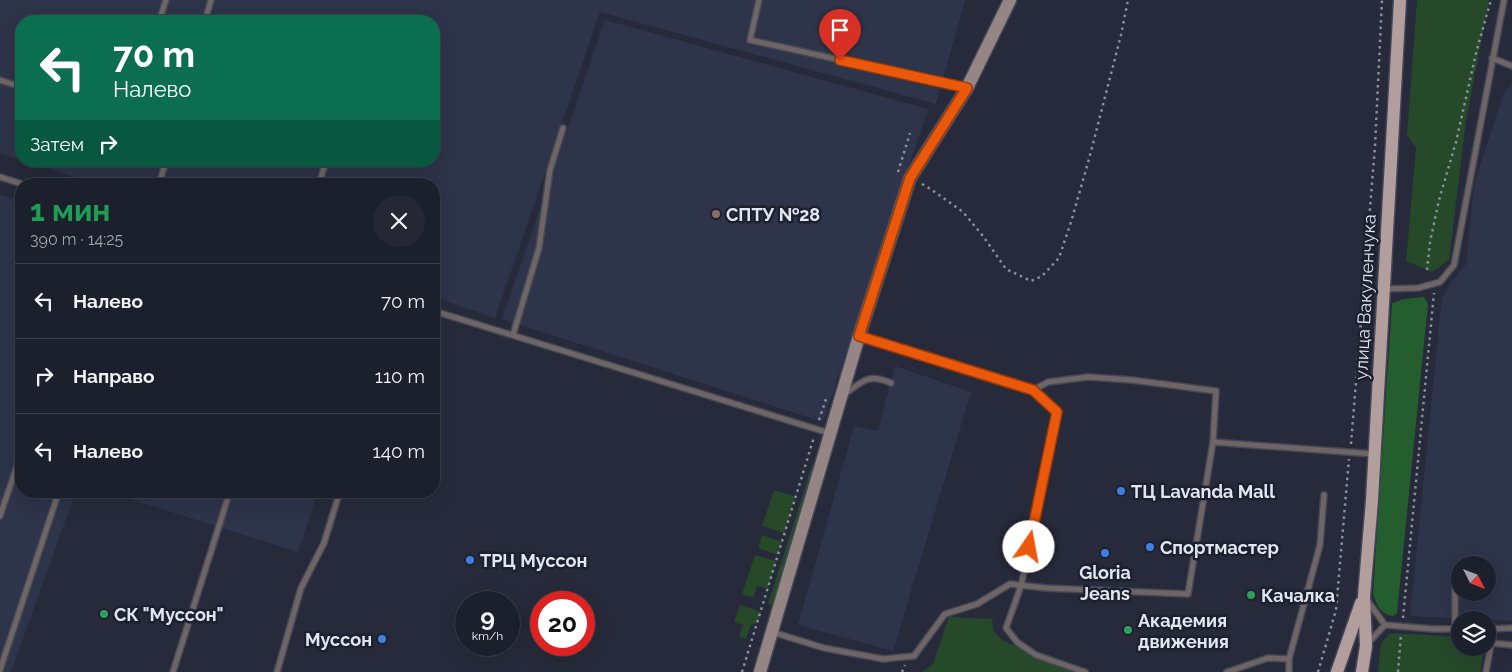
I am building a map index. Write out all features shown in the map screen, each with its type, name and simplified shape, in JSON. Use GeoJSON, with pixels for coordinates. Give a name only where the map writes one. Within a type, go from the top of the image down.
{"type":"FeatureCollection","features":[{"type":"Feature","properties":{"kind":"main road","name":"улица Вакуленчука"},"geometry":{"type":"LineString","coordinates":[[1362,672],[1366,646],[1364,596],[1400,0]]}},
{"type":"Feature","properties":{"kind":"main road","name":"улица Вакуленчука"},"geometry":{"type":"LineString","coordinates":[[1338,672],[1364,596]]}},
{"type":"Feature","properties":{"kind":"street"},"geometry":{"type":"LineString","coordinates":[[760,672],[829,433],[910,178],[967,88],[1010,0]]}},
{"type":"Feature","properties":{"kind":"lane"},"geometry":{"type":"LineString","coordinates":[[161,15],[166,0]]}},
{"type":"Feature","properties":{"kind":"lane"},"geometry":{"type":"LineString","coordinates":[[207,15],[212,0]]}},
{"type":"Feature","properties":{"kind":"lane"},"geometry":{"type":"LineString","coordinates":[[759,0],[750,40],[967,88]]}},
{"type":"Feature","properties":{"kind":"lane"},"geometry":{"type":"LineString","coordinates":[[1383,289],[1418,288],[1435,284],[1440,282],[1454,265],[1504,0]]}},
{"type":"Feature","properties":{"kind":"lane"},"geometry":{"type":"LineString","coordinates":[[1492,58],[1512,66]]}},
{"type":"Feature","properties":{"kind":"lane"},"geometry":{"type":"LineString","coordinates":[[0,80],[15,85]]}},
{"type":"Feature","properties":{"kind":"lane"},"geometry":{"type":"LineString","coordinates":[[513,335],[539,248],[550,170],[563,128]]}},
{"type":"Feature","properties":{"kind":"lane"},"geometry":{"type":"LineString","coordinates":[[0,177],[15,182]]}},
{"type":"Feature","properties":{"kind":"lane"},"geometry":{"type":"LineString","coordinates":[[440,313],[829,433]]}},
{"type":"Feature","properties":{"kind":"lane"},"geometry":{"type":"LineString","coordinates":[[859,336],[1033,390],[1057,412],[1021,586],[1006,628],[1017,642],[1036,654],[1085,672]]}},
{"type":"Feature","properties":{"kind":"lane"},"geometry":{"type":"LineString","coordinates":[[840,398],[864,380],[877,377],[891,383]]}},
{"type":"Feature","properties":{"kind":"lane"},"geometry":{"type":"LineString","coordinates":[[772,632],[824,648],[883,659],[914,656],[945,614],[977,604],[1010,584],[1046,588],[1188,594],[1213,442],[1216,391],[1132,380],[1088,377],[1048,382],[1033,390]]}},
{"type":"Feature","properties":{"kind":"lane"},"geometry":{"type":"LineString","coordinates":[[1213,442],[1374,454]]}},
{"type":"Feature","properties":{"kind":"lane"},"geometry":{"type":"LineString","coordinates":[[0,516],[15,472]]}},
{"type":"Feature","properties":{"kind":"lane"},"geometry":{"type":"LineString","coordinates":[[1289,672],[1289,659],[1320,546],[1324,495]]}},
{"type":"Feature","properties":{"kind":"lane"},"geometry":{"type":"LineString","coordinates":[[0,670],[57,498]]}},
{"type":"Feature","properties":{"kind":"lane"},"geometry":{"type":"LineString","coordinates":[[173,672],[228,498]]}},
{"type":"Feature","properties":{"kind":"lane"},"geometry":{"type":"LineString","coordinates":[[277,672],[301,588],[324,543],[338,498]]}},
{"type":"Feature","properties":{"kind":"lane"},"geometry":{"type":"LineString","coordinates":[[1364,596],[1385,625]]}},
{"type":"Feature","properties":{"kind":"lane"},"geometry":{"type":"LineString","coordinates":[[1385,625],[1451,629]]}},
{"type":"Feature","properties":{"kind":"lane"},"geometry":{"type":"LineString","coordinates":[[1366,646],[1385,625]]}},
{"type":"Feature","properties":{"kind":"lane"},"geometry":{"type":"LineString","coordinates":[[1496,629],[1512,628]]}},
{"type":"Feature","properties":{"kind":"lane"},"geometry":{"type":"LineString","coordinates":[[1496,643],[1512,645]]}},
{"type":"Feature","properties":{"kind":"lane"},"geometry":{"type":"LineString","coordinates":[[1486,672],[1489,656]]}},
{"type":"Feature","properties":{"kind":"lane"},"geometry":{"type":"LineString","coordinates":[[1227,672],[1268,658],[1289,659]]}},
{"type":"Feature","properties":{"kind":"path"},"geometry":{"type":"LineString","coordinates":[[910,178],[932,190],[963,212],[983,236],[1006,269],[1031,282],[1042,276],[1059,258],[1071,222],[1121,35],[1128,0]]}},
{"type":"Feature","properties":{"kind":"path"},"geometry":{"type":"LineString","coordinates":[[1318,672],[1336,610],[1375,146],[1382,0]]}},
{"type":"Feature","properties":{"kind":"path"},"geometry":{"type":"LineString","coordinates":[[1427,270],[1437,208],[1456,142],[1477,49],[1491,0]]}},
{"type":"Feature","properties":{"kind":"path"},"geometry":{"type":"LineString","coordinates":[[1398,672],[1435,284]]}},
{"type":"Feature","properties":{"kind":"path"},"geometry":{"type":"LineString","coordinates":[[902,672],[905,665]]}},
{"type":"Feature","properties":{"kind":"shaded area"},"geometry":{"type":"Polygon","coordinates":[[[0,0],[965,0],[936,104],[600,12],[495,318],[440,299],[440,178],[76,178],[43,167],[440,167],[440,15],[15,15],[15,158],[0,153],[0,0]]]}},
{"type":"Feature","properties":{"kind":"shaded area","name":"СПТУ №28"},"geometry":{"type":"Polygon","coordinates":[[[605,20],[928,109],[823,422],[502,319],[605,20]]]}},
{"type":"Feature","properties":{"kind":"shaded area"},"geometry":{"type":"Polygon","coordinates":[[[1512,84],[1512,621],[1496,620],[1496,611],[1451,611],[1451,618],[1410,616],[1442,298],[1452,281],[1466,264],[1474,184],[1504,92],[1512,84]]]}},
{"type":"Feature","properties":{"kind":"shaded area"},"geometry":{"type":"Polygon","coordinates":[[[0,195],[15,199],[15,498],[73,498],[11,672],[0,672],[0,195]]]}},
{"type":"Feature","properties":{"kind":"shaded area"},"geometry":{"type":"Polygon","coordinates":[[[895,366],[971,392],[893,651],[798,625],[854,426],[878,431],[895,366]]]}},
{"type":"Feature","properties":{"kind":"shaded area"},"geometry":{"type":"Polygon","coordinates":[[[126,498],[316,498],[298,552],[126,498]]]}},
{"type":"Feature","properties":{"kind":"green space"},"geometry":{"type":"Polygon","coordinates":[[[1417,0],[1489,0],[1466,121],[1449,260],[1432,272],[1406,261],[1416,148],[1407,135],[1417,0]]]}},
{"type":"Feature","properties":{"kind":"green space"},"geometry":{"type":"Polygon","coordinates":[[[1424,297],[1428,304],[1397,613],[1393,616],[1382,611],[1373,594],[1392,303],[1404,299],[1424,297]]]}},
{"type":"Feature","properties":{"kind":"green space"},"geometry":{"type":"Polygon","coordinates":[[[812,465],[816,469],[773,605],[768,604],[812,465]]]}},
{"type":"Feature","properties":{"kind":"green space"},"geometry":{"type":"Polygon","coordinates":[[[774,490],[796,497],[784,533],[762,526],[774,490]]]}},
{"type":"Feature","properties":{"kind":"green space"},"geometry":{"type":"Polygon","coordinates":[[[762,535],[782,542],[778,555],[758,548],[762,535]]]}},
{"type":"Feature","properties":{"kind":"green space"},"geometry":{"type":"Polygon","coordinates":[[[755,555],[776,561],[768,589],[757,586],[753,598],[742,594],[755,555]]]}},
{"type":"Feature","properties":{"kind":"green space"},"geometry":{"type":"Polygon","coordinates":[[[740,605],[761,612],[758,622],[750,626],[746,639],[739,636],[743,625],[734,622],[740,605]]]}},
{"type":"Feature","properties":{"kind":"green space"},"geometry":{"type":"Polygon","coordinates":[[[949,617],[992,619],[994,632],[1002,640],[1074,672],[922,672],[933,664],[949,617]]]}},
{"type":"Feature","properties":{"kind":"green space"},"geometry":{"type":"Polygon","coordinates":[[[1390,633],[1451,636],[1451,656],[1483,656],[1480,672],[1378,672],[1381,643],[1390,633]]]}},
{"type":"Feature","properties":{"kind":"place","name":"СПТУ №28"},"geometry":{"type":"Point","coordinates":[716,214]}},
{"type":"Feature","properties":{"kind":"place","name":"ТЦ Lavanda Mall"},"geometry":{"type":"Point","coordinates":[1121,491]}},
{"type":"Feature","properties":{"kind":"place","name":"Спортмастер"},"geometry":{"type":"Point","coordinates":[1150,547]}},
{"type":"Feature","properties":{"kind":"place","name":"Gloria Jeans"},"geometry":{"type":"Point","coordinates":[1105,553]}},
{"type":"Feature","properties":{"kind":"place","name":"ТРЦ Муссон"},"geometry":{"type":"Point","coordinates":[470,560]}},
{"type":"Feature","properties":{"kind":"place","name":"Качалка"},"geometry":{"type":"Point","coordinates":[1251,595]}},
{"type":"Feature","properties":{"kind":"place","name":"СК \"Муссон\""},"geometry":{"type":"Point","coordinates":[104,614]}},
{"type":"Feature","properties":{"kind":"place","name":"Академия движения"},"geometry":{"type":"Point","coordinates":[1128,630]}},
{"type":"Feature","properties":{"kind":"place","name":"Муссон"},"geometry":{"type":"Point","coordinates":[382,639]}},
{"type":"Feature","properties":{"kind":"route"},"geometry":{"type":"LineString","coordinates":[[840,60],[967,88],[910,178],[859,336],[1033,390],[1057,412],[1029,547]]}}]}
